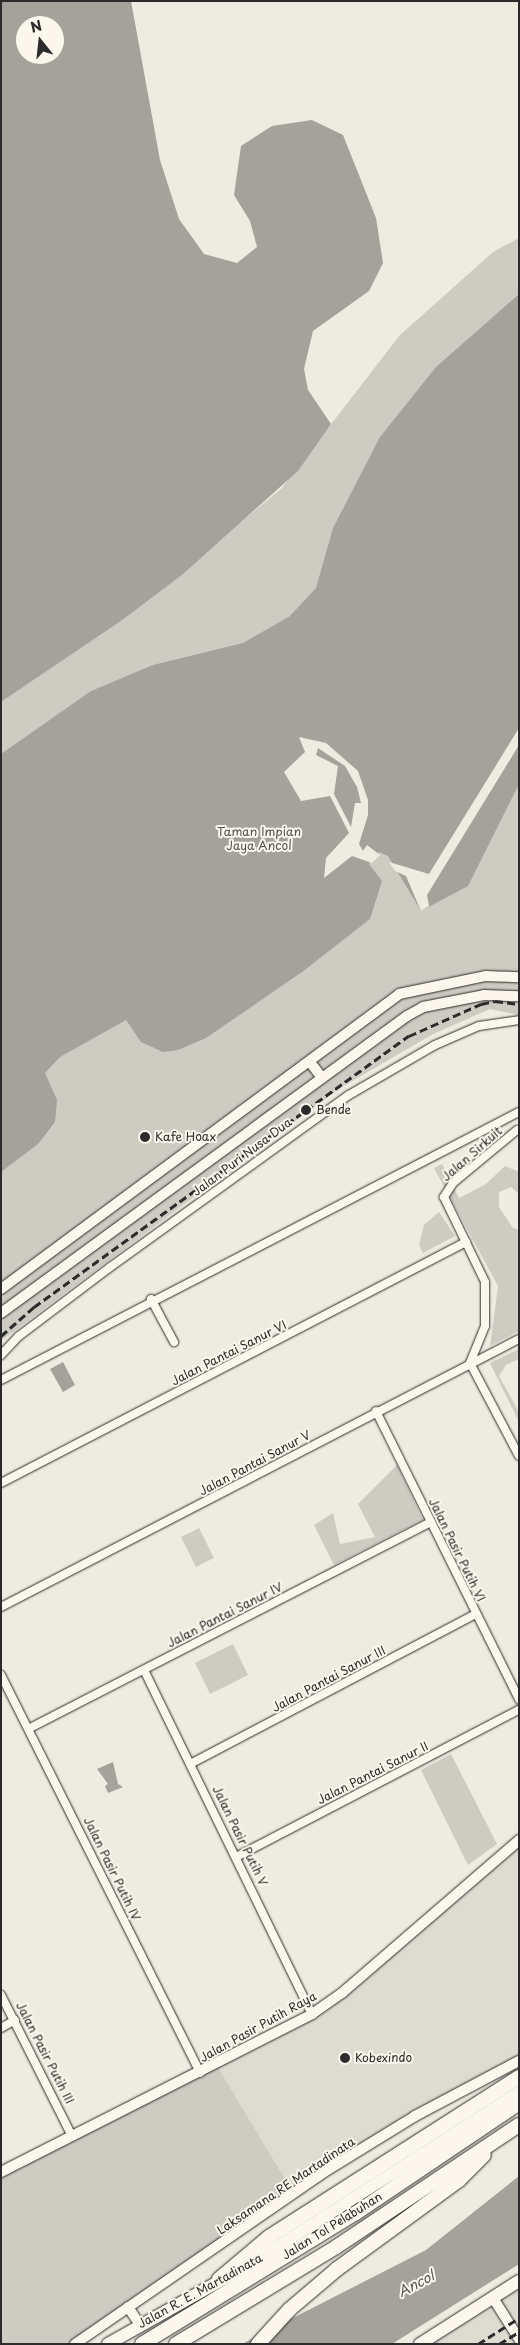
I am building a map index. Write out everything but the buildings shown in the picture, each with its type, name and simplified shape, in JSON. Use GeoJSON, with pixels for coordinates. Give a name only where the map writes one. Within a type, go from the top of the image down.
{"type":"FeatureCollection","features":[{"type":"Feature","properties":{"kind":"highway"},"geometry":{"type":"LineString","coordinates":[[219,2279],[268,2238],[519,2077]]}},
{"type":"Feature","properties":{"kind":"highway","name":"Jalan R. E. Martadinata"},"geometry":{"type":"LineString","coordinates":[[108,2344],[219,2279],[252,2263],[366,2192],[519,2092]]}},
{"type":"Feature","properties":{"kind":"highway","name":"Jalan Tol Pelabuhan"},"geometry":{"type":"LineString","coordinates":[[142,2344],[356,2213],[519,2103]]}},
{"type":"Feature","properties":{"kind":"highway"},"geometry":{"type":"LineString","coordinates":[[258,2344],[290,2309],[459,2180],[513,2129]]}},
{"type":"Feature","properties":{"kind":"highway","name":"Jalan Tol Pelabuhan"},"geometry":{"type":"LineString","coordinates":[[176,2344],[336,2247],[513,2129]]}},
{"type":"Feature","properties":{"kind":"highway"},"geometry":{"type":"LineString","coordinates":[[420,2344],[519,2281]]}},
{"type":"Feature","properties":{"kind":"street"},"geometry":{"type":"LineString","coordinates":[[1,1289],[310,1062],[399,994],[479,977],[519,977]]}},
{"type":"Feature","properties":{"kind":"street"},"geometry":{"type":"LineString","coordinates":[[1,1313],[322,1078],[423,1007],[484,995],[519,996]]}},
{"type":"Feature","properties":{"kind":"street","name":"Jalan Puri Nusa Dua"},"geometry":{"type":"LineString","coordinates":[[1,1355],[19,1336],[109,1268],[349,1095],[435,1045],[479,1026],[519,1020]]}},
{"type":"Feature","properties":{"kind":"street"},"geometry":{"type":"LineString","coordinates":[[310,1062],[322,1078]]}},
{"type":"Feature","properties":{"kind":"street"},"geometry":{"type":"LineString","coordinates":[[1,1380],[151,1299],[519,1112]]}},
{"type":"Feature","properties":{"kind":"street","name":"Jalan Sirkuit"},"geometry":{"type":"LineString","coordinates":[[470,1363],[485,1326],[487,1302],[480,1267],[446,1206],[445,1194],[467,1171],[518,1130]]}},
{"type":"Feature","properties":{"kind":"street","name":"Jalan Pantai Sanur VI"},"geometry":{"type":"LineString","coordinates":[[1,1483],[466,1242]]}},
{"type":"Feature","properties":{"kind":"street"},"geometry":{"type":"LineString","coordinates":[[151,1299],[174,1342]]}},
{"type":"Feature","properties":{"kind":"street","name":"Jalan Pantai Sanur V"},"geometry":{"type":"LineString","coordinates":[[1,1607],[376,1411],[519,1339]]}},
{"type":"Feature","properties":{"kind":"street"},"geometry":{"type":"LineString","coordinates":[[470,1363],[519,1456]]}},
{"type":"Feature","properties":{"kind":"street","name":"Jalan Pasir Putih VI"},"geometry":{"type":"LineString","coordinates":[[376,1411],[519,1699]]}},
{"type":"Feature","properties":{"kind":"street","name":"Jalan Pantai Sanur IV"},"geometry":{"type":"LineString","coordinates":[[30,1728],[431,1522]]}},
{"type":"Feature","properties":{"kind":"street","name":"Jalan Pantai Sanur III"},"geometry":{"type":"LineString","coordinates":[[192,1763],[476,1614]]}},
{"type":"Feature","properties":{"kind":"street","name":"Jalan Pasir Putih V"},"geometry":{"type":"LineString","coordinates":[[144,1670],[238,1856],[312,2014]]}},
{"type":"Feature","properties":{"kind":"street","name":"Jalan Pasir Putih IV"},"geometry":{"type":"LineString","coordinates":[[1,1675],[30,1728],[200,2073]]}},
{"type":"Feature","properties":{"kind":"street","name":"Jalan Pantai Sanur II"},"geometry":{"type":"LineString","coordinates":[[238,1856],[519,1710]]}},
{"type":"Feature","properties":{"kind":"street","name":"Jalan Pasir Putih Raya"},"geometry":{"type":"LineString","coordinates":[[1,2172],[74,2133],[200,2073],[312,2014],[342,1993],[519,1840]]}},
{"type":"Feature","properties":{"kind":"street","name":"Jalan Pasir Putih III"},"geometry":{"type":"LineString","coordinates":[[1,1995],[74,2133]]}},
{"type":"Feature","properties":{"kind":"street"},"geometry":{"type":"LineString","coordinates":[[1,2028],[15,2020]]}},
{"type":"Feature","properties":{"kind":"street","name":"Laksamana RE Martadinata"},"geometry":{"type":"LineString","coordinates":[[75,2344],[329,2169],[415,2116],[519,2061]]}},
{"type":"Feature","properties":{"kind":"street"},"geometry":{"type":"LineString","coordinates":[[493,2298],[519,2339]]}},
{"type":"Feature","properties":{"kind":"street"},"geometry":{"type":"LineString","coordinates":[[128,2308],[140,2325]]}},
{"type":"Feature","properties":{"kind":"shaded area"},"geometry":{"type":"Polygon","coordinates":[[[519,1840],[519,2060],[294,2194],[216,2064],[312,2014],[519,1840]]]}},
{"type":"Feature","properties":{"kind":"shaded area"},"geometry":{"type":"Polygon","coordinates":[[[519,2279],[519,2340],[513,2344],[419,2344],[519,2279]]]}},
{"type":"Feature","properties":{"kind":"green space","name":"Taman Impian Jaya Ancol"},"geometry":{"type":"Polygon","coordinates":[[[519,238],[519,1015],[490,1009],[433,1034],[337,1090],[1,1341],[1,702],[121,621],[281,489],[400,335],[493,252],[519,238]]]}},
{"type":"Feature","properties":{"kind":"green space"},"geometry":{"type":"Polygon","coordinates":[[[442,1164],[459,1198],[486,1184],[505,1166],[519,1172],[519,1194],[511,1187],[499,1192],[499,1207],[513,1228],[519,1230],[519,1331],[490,1346],[498,1286],[434,1168],[442,1164]]]}},
{"type":"Feature","properties":{"kind":"green space"},"geometry":{"type":"Polygon","coordinates":[[[439,1212],[455,1236],[423,1253],[419,1245],[424,1225],[439,1212]]]}},
{"type":"Feature","properties":{"kind":"green space"},"geometry":{"type":"Polygon","coordinates":[[[519,1349],[519,1359],[506,1365],[499,1376],[519,1412],[519,1422],[490,1363],[519,1349]]]}},
{"type":"Feature","properties":{"kind":"green space"},"geometry":{"type":"Polygon","coordinates":[[[397,1465],[423,1520],[334,1565],[314,1525],[333,1513],[340,1544],[375,1537],[358,1504],[397,1465]]]}},
{"type":"Feature","properties":{"kind":"green space"},"geometry":{"type":"Polygon","coordinates":[[[199,1528],[214,1558],[196,1567],[181,1537],[199,1528]]]}},
{"type":"Feature","properties":{"kind":"green space"},"geometry":{"type":"Polygon","coordinates":[[[233,1644],[248,1675],[210,1694],[195,1663],[233,1644]]]}},
{"type":"Feature","properties":{"kind":"green space"},"geometry":{"type":"Polygon","coordinates":[[[451,1754],[497,1844],[468,1865],[421,1770],[451,1754]]]}},
{"type":"Feature","properties":{"kind":"green space"},"geometry":{"type":"Polygon","coordinates":[[[216,2064],[294,2194],[75,2344],[1,2344],[1,2172],[216,2064]]]}},
{"type":"Feature","properties":{"kind":"water"},"geometry":{"type":"Polygon","coordinates":[[[1,1],[131,1],[160,160],[179,219],[204,254],[237,263],[257,247],[250,221],[234,195],[241,146],[272,126],[312,120],[343,135],[376,218],[383,263],[369,291],[313,331],[304,369],[308,390],[331,424],[298,471],[183,574],[121,621],[1,702],[1,1]]]}},
{"type":"Feature","properties":{"kind":"water","name":"Taman Impian Jaya Ancol"},"geometry":{"type":"Polygon","coordinates":[[[519,294],[519,784],[468,886],[421,911],[388,856],[379,852],[369,864],[382,881],[370,919],[302,972],[206,1038],[178,1050],[163,1052],[141,1042],[126,1020],[60,1057],[45,1073],[57,1100],[55,1122],[38,1144],[1,1172],[1,754],[91,691],[153,665],[243,643],[290,616],[316,588],[333,528],[380,437],[436,367],[519,294]]]}},
{"type":"Feature","properties":{"kind":"water"},"geometry":{"type":"Polygon","coordinates":[[[63,1362],[75,1385],[63,1392],[50,1369],[63,1362]]]}},
{"type":"Feature","properties":{"kind":"water"},"geometry":{"type":"Polygon","coordinates":[[[113,1762],[118,1784],[123,1787],[108,1793],[105,1786],[108,1784],[97,1769],[113,1762]]]}},
{"type":"Feature","properties":{"kind":"water","name":"Ancol"},"geometry":{"type":"Polygon","coordinates":[[[519,2176],[519,2264],[392,2344],[242,2344],[426,2250],[519,2176]]]}},
{"type":"Feature","properties":{"kind":"pier"},"geometry":{"type":"Polygon","coordinates":[[[519,728],[519,745],[427,895],[429,906],[421,911],[406,876],[395,871],[389,862],[429,874],[519,728]]]}},
{"type":"Feature","properties":{"kind":"pier"},"geometry":{"type":"Polygon","coordinates":[[[299,737],[326,743],[358,771],[368,800],[368,815],[359,844],[363,851],[367,845],[380,855],[372,863],[352,856],[324,878],[326,858],[349,833],[330,796],[301,801],[284,772],[305,752],[299,737]],[[318,748],[316,755],[338,766],[334,794],[351,827],[355,803],[361,803],[357,787],[345,766],[318,748]]]}},
{"type":"Feature","properties":{"kind":"railway"},"geometry":{"type":"LineString","coordinates":[[1,1336],[34,1307],[409,1036],[481,1004],[495,1001],[519,1004]]}},
{"type":"Feature","properties":{"kind":"railway"},"geometry":{"type":"LineString","coordinates":[[478,2344],[519,2318]]}},
{"type":"Feature","properties":{"kind":"railway"},"geometry":{"type":"LineString","coordinates":[[499,2344],[519,2332]]}},
{"type":"Feature","properties":{"kind":"place","name":"Bende"},"geometry":{"type":"Point","coordinates":[306,1110]}},
{"type":"Feature","properties":{"kind":"place","name":"Kafe Hoax"},"geometry":{"type":"Point","coordinates":[145,1137]}},
{"type":"Feature","properties":{"kind":"place","name":"Kobexindo"},"geometry":{"type":"Point","coordinates":[345,2058]}}]}
